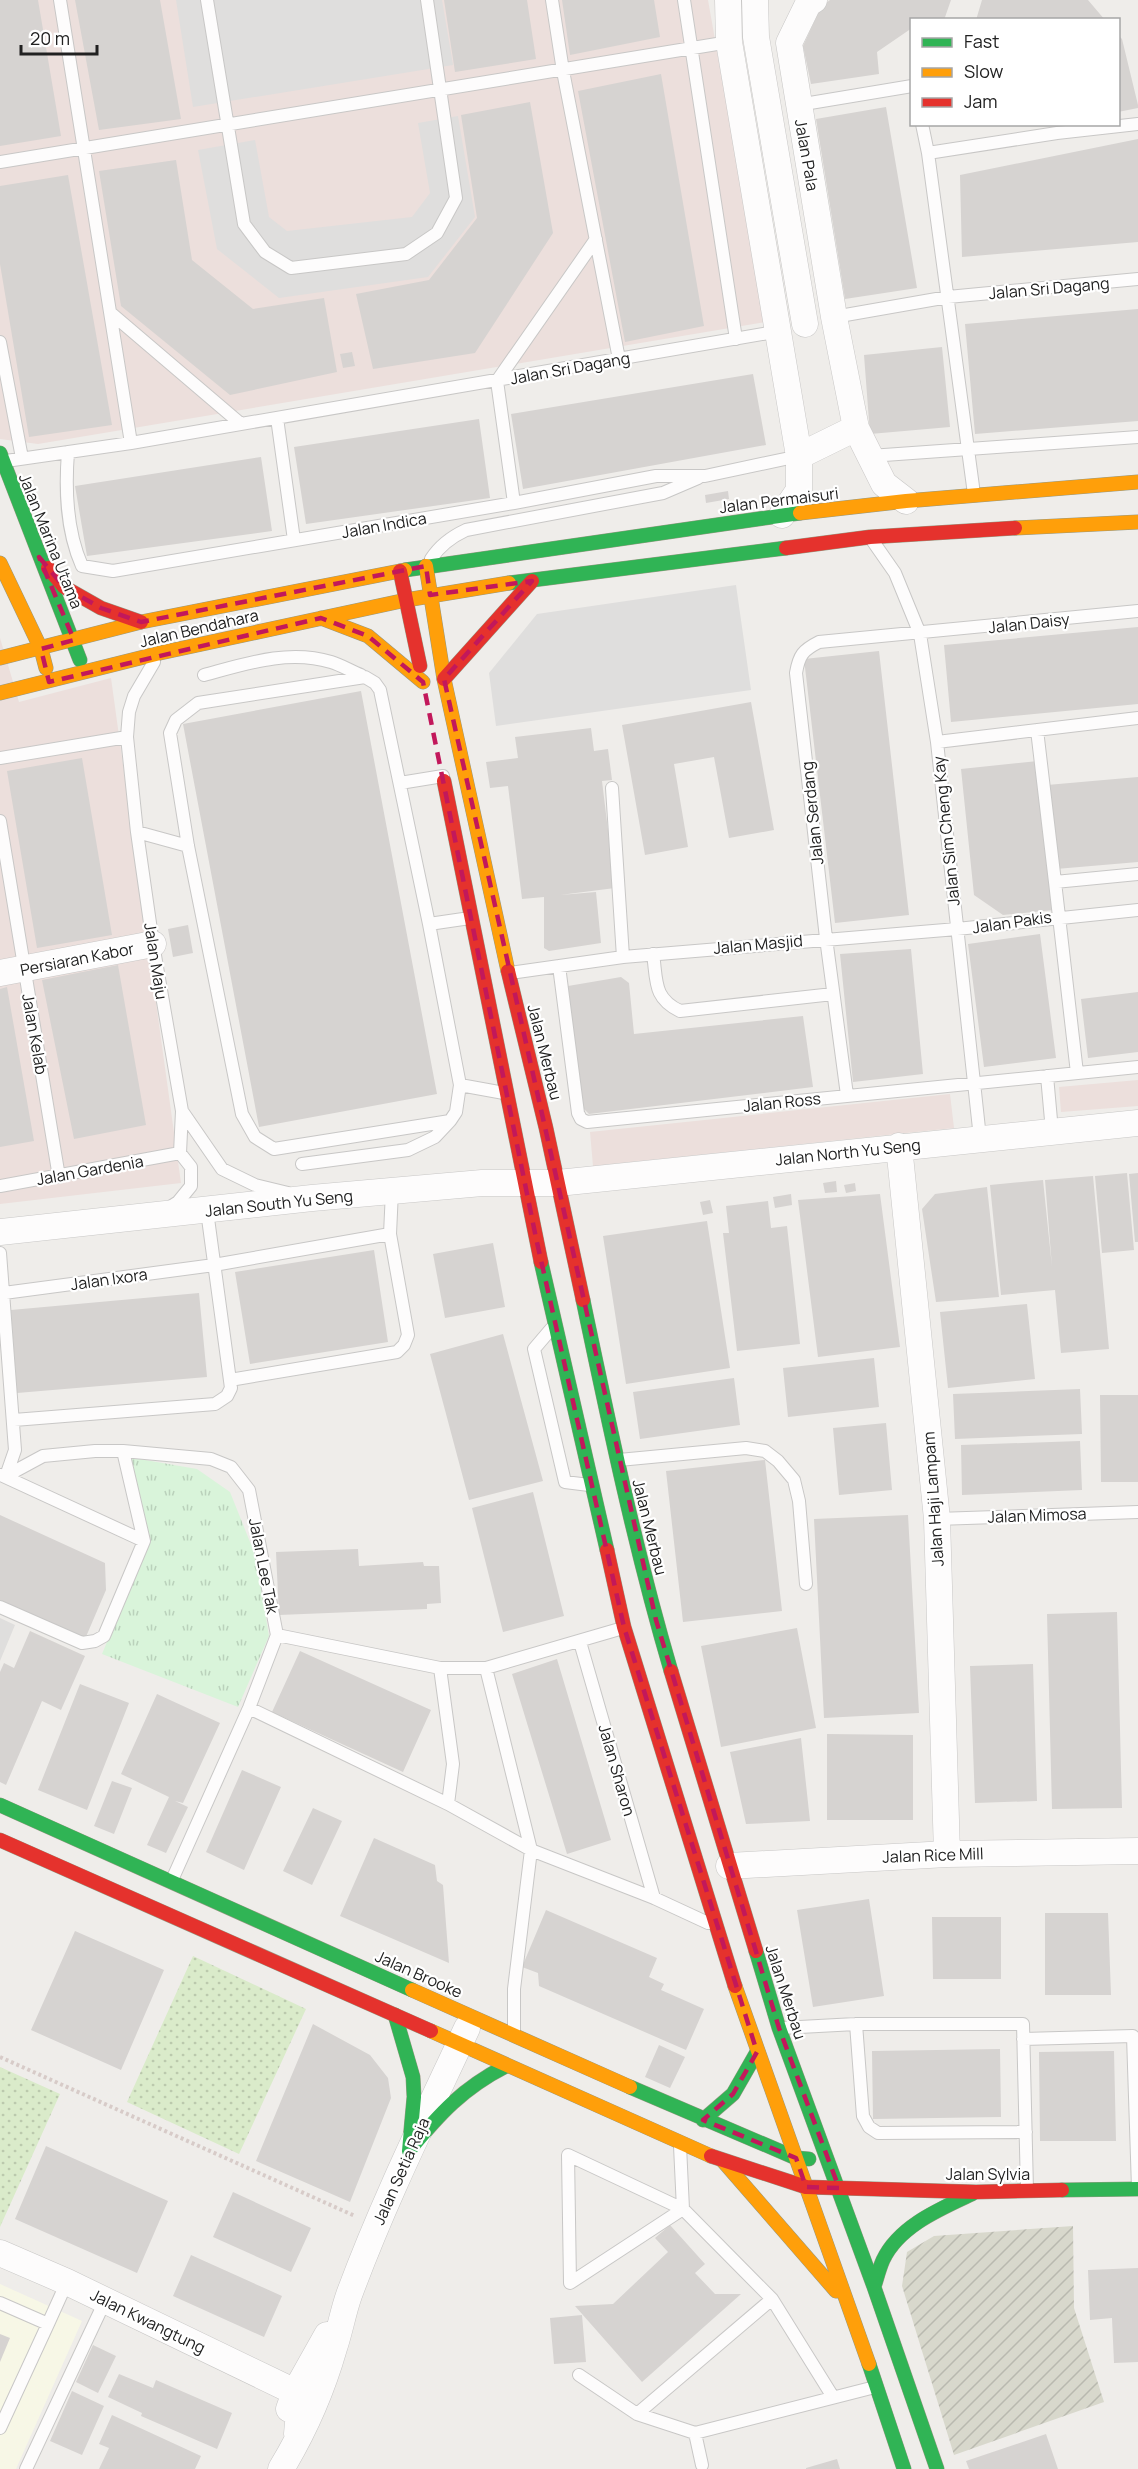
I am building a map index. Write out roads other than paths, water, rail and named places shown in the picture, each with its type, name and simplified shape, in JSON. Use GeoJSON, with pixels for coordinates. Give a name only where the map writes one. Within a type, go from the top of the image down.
{"type":"FeatureCollection","features":[{"type":"Feature","properties":{"kind":"street"},"geometry":{"type":"LineString","coordinates":[[728,0],[729,42],[800,456],[799,490],[782,514]]}},
{"type":"Feature","properties":{"kind":"street"},"geometry":{"type":"LineString","coordinates":[[755,0],[756,37],[805,324]]}},
{"type":"Feature","properties":{"kind":"street","name":"Jalan Pala"},"geometry":{"type":"LineString","coordinates":[[814,0],[808,4],[789,43],[834,317],[856,428],[884,483],[906,501]]}},
{"type":"Feature","properties":{"kind":"street"},"geometry":{"type":"LineString","coordinates":[[729,42],[756,37]]}},
{"type":"Feature","properties":{"kind":"street","name":"Jalan Sri Dagang"},"geometry":{"type":"LineString","coordinates":[[780,331],[834,317]]}},
{"type":"Feature","properties":{"kind":"street"},"geometry":{"type":"LineString","coordinates":[[800,456],[856,428]]}},
{"type":"Feature","properties":{"kind":"street","name":"Jalan Marina Utama"},"geometry":{"type":"LineString","coordinates":[[1,457],[74,640],[84,673]]}},
{"type":"Feature","properties":{"kind":"street","name":"Jalan Permaisuri"},"geometry":{"type":"LineString","coordinates":[[400,571],[782,514],[906,501],[1138,482]]}},
{"type":"Feature","properties":{"kind":"street"},"geometry":{"type":"LineString","coordinates":[[430,595],[870,537],[1027,526],[1138,522]]}},
{"type":"Feature","properties":{"kind":"street"},"geometry":{"type":"LineString","coordinates":[[39,557],[64,587],[101,608],[141,622]]}},
{"type":"Feature","properties":{"kind":"street"},"geometry":{"type":"LineString","coordinates":[[0,585],[1,566]]}},
{"type":"Feature","properties":{"kind":"street"},"geometry":{"type":"LineString","coordinates":[[1,566],[41,649],[49,681]]}},
{"type":"Feature","properties":{"kind":"street","name":"Jalan Merbau"},"geometry":{"type":"LineString","coordinates":[[426,566],[444,679],[558,1183],[564,1291],[556,1324],[624,1627],[715,1926],[904,2469]]}},
{"type":"Feature","properties":{"kind":"street"},"geometry":{"type":"LineString","coordinates":[[321,618],[368,636],[425,688],[400,571]]}},
{"type":"Feature","properties":{"kind":"street","name":"Jalan Bendahara"},"geometry":{"type":"LineString","coordinates":[[0,658],[141,622],[400,571]]}},
{"type":"Feature","properties":{"kind":"street"},"geometry":{"type":"LineString","coordinates":[[444,679],[532,581]]}},
{"type":"Feature","properties":{"kind":"street","name":"Jalan Bendahara"},"geometry":{"type":"LineString","coordinates":[[0,693],[159,653],[430,595]]}},
{"type":"Feature","properties":{"kind":"street","name":"Jalan Merbau"},"geometry":{"type":"LineString","coordinates":[[441,770],[525,1183],[564,1291],[617,1460],[656,1620],[779,2028],[874,2287],[937,2469]]}},
{"type":"Feature","properties":{"kind":"street","name":"Persiaran Kabor"},"geometry":{"type":"LineString","coordinates":[[12,971],[153,944]]}},
{"type":"Feature","properties":{"kind":"street","name":"Jalan North Yu Seng"},"geometry":{"type":"LineString","coordinates":[[558,1183],[1138,1123]]}},
{"type":"Feature","properties":{"kind":"street","name":"Jalan Haji Lampam"},"geometry":{"type":"LineString","coordinates":[[899,1146],[936,1519],[946,1854]]}},
{"type":"Feature","properties":{"kind":"street","name":"Jalan South Yu Seng"},"geometry":{"type":"LineString","coordinates":[[0,1232],[312,1198],[482,1183],[558,1183]]}},
{"type":"Feature","properties":{"kind":"street","name":"Jalan Brooke"},"geometry":{"type":"LineString","coordinates":[[0,1805],[703,2120],[795,2158],[828,2160]]}},
{"type":"Feature","properties":{"kind":"street"},"geometry":{"type":"LineString","coordinates":[[1,1843],[723,2161],[806,2187]]}},
{"type":"Feature","properties":{"kind":"street","name":"Jalan Rice Mill"},"geometry":{"type":"LineString","coordinates":[[729,1866],[946,1854],[1138,1851]]}},
{"type":"Feature","properties":{"kind":"street"},"geometry":{"type":"LineString","coordinates":[[394,2015],[413,2077],[414,2097],[409,2151]]}},
{"type":"Feature","properties":{"kind":"street","name":"Jalan Setia Raja"},"geometry":{"type":"LineString","coordinates":[[281,2469],[297,2444],[334,2349],[348,2298],[376,2226],[473,2017]]}},
{"type":"Feature","properties":{"kind":"street"},"geometry":{"type":"LineString","coordinates":[[703,2120],[734,2094],[757,2052]]}},
{"type":"Feature","properties":{"kind":"street"},"geometry":{"type":"LineString","coordinates":[[409,2151],[459,2093],[478,2079],[506,2066]]}},
{"type":"Feature","properties":{"kind":"street"},"geometry":{"type":"LineString","coordinates":[[723,2161],[849,2306]]}},
{"type":"Feature","properties":{"kind":"street","name":"Jalan Sylvia"},"geometry":{"type":"LineString","coordinates":[[806,2187],[976,2192],[1138,2189]]}},
{"type":"Feature","properties":{"kind":"street"},"geometry":{"type":"LineString","coordinates":[[874,2287],[884,2259],[897,2240],[932,2214],[976,2192]]}},
{"type":"Feature","properties":{"kind":"street","name":"Jalan Kwangtung"},"geometry":{"type":"LineString","coordinates":[[0,2253],[67,2282],[295,2392]]}},
{"type":"Feature","properties":{"kind":"street","name":"Jalan Setia Raja"},"geometry":{"type":"LineString","coordinates":[[270,2469],[295,2392],[348,2298]]}},
{"type":"Feature","properties":{"kind":"street"},"geometry":{"type":"LineString","coordinates":[[297,2444],[299,2412],[295,2392],[320,2373],[334,2349]]}},
{"type":"Feature","properties":{"kind":"lane"},"geometry":{"type":"LineString","coordinates":[[60,0],[131,442]]}},
{"type":"Feature","properties":{"kind":"lane"},"geometry":{"type":"LineString","coordinates":[[207,0],[244,224],[265,252],[291,268],[406,254],[436,233],[456,198],[427,0]]}},
{"type":"Feature","properties":{"kind":"lane"},"geometry":{"type":"LineString","coordinates":[[552,0],[563,71],[619,360]]}},
{"type":"Feature","properties":{"kind":"lane"},"geometry":{"type":"LineString","coordinates":[[684,0],[736,339]]}},
{"type":"Feature","properties":{"kind":"lane"},"geometry":{"type":"LineString","coordinates":[[0,162],[729,42]]}},
{"type":"Feature","properties":{"kind":"lane"},"geometry":{"type":"LineString","coordinates":[[798,105],[910,86]]}},
{"type":"Feature","properties":{"kind":"lane"},"geometry":{"type":"LineString","coordinates":[[1120,125],[1138,124]]}},
{"type":"Feature","properties":{"kind":"lane"},"geometry":{"type":"LineString","coordinates":[[922,126],[928,153],[974,496]]}},
{"type":"Feature","properties":{"kind":"lane"},"geometry":{"type":"LineString","coordinates":[[928,153],[1056,129],[1105,126]]}},
{"type":"Feature","properties":{"kind":"lane"},"geometry":{"type":"LineString","coordinates":[[514,503],[497,381],[596,239]]}},
{"type":"Feature","properties":{"kind":"lane","name":"Jalan Sri Dagang"},"geometry":{"type":"LineString","coordinates":[[834,317],[948,297],[1138,279]]}},
{"type":"Feature","properties":{"kind":"lane"},"geometry":{"type":"LineString","coordinates":[[112,314],[241,424]]}},
{"type":"Feature","properties":{"kind":"lane","name":"Jalan Sri Dagang"},"geometry":{"type":"LineString","coordinates":[[1,457],[22,458],[131,442],[780,331]]}},
{"type":"Feature","properties":{"kind":"lane"},"geometry":{"type":"LineString","coordinates":[[0,342],[22,458]]}},
{"type":"Feature","properties":{"kind":"lane"},"geometry":{"type":"LineString","coordinates":[[277,418],[294,540]]}},
{"type":"Feature","properties":{"kind":"lane"},"geometry":{"type":"LineString","coordinates":[[869,456],[1138,436]]}},
{"type":"Feature","properties":{"kind":"lane","name":"Jalan Indica"},"geometry":{"type":"LineString","coordinates":[[68,452],[67,498],[73,545],[82,566],[113,571],[514,503],[656,476],[705,476],[800,456]]}},
{"type":"Feature","properties":{"kind":"lane"},"geometry":{"type":"LineString","coordinates":[[426,566],[436,551],[453,536],[466,530],[663,493],[705,476]]}},
{"type":"Feature","properties":{"kind":"lane","name":"Jalan Sim Cheng Kay"},"geometry":{"type":"LineString","coordinates":[[870,537],[895,573],[920,634],[937,742],[980,1138]]}},
{"type":"Feature","properties":{"kind":"lane","name":"Jalan Daisy"},"geometry":{"type":"LineString","coordinates":[[920,634],[1138,611]]}},
{"type":"Feature","properties":{"kind":"lane","name":"Jalan Serdang"},"geometry":{"type":"LineString","coordinates":[[847,1095],[826,938],[796,673],[799,657],[809,647],[819,642],[920,634]]}},
{"type":"Feature","properties":{"kind":"lane","name":"Jalan Maju"},"geometry":{"type":"LineString","coordinates":[[159,653],[134,696],[129,712],[127,737],[137,832],[153,944],[182,1111],[222,1169],[255,1185],[312,1198]]}},
{"type":"Feature","properties":{"kind":"lane"},"geometry":{"type":"LineString","coordinates":[[204,675],[262,659],[303,657],[331,662],[375,683],[380,690],[429,924],[460,1085],[456,1112],[435,1137],[408,1150],[302,1164]]}},
{"type":"Feature","properties":{"kind":"lane"},"geometry":{"type":"LineString","coordinates":[[365,677],[198,703],[186,710],[176,720],[170,733],[188,846],[242,1114],[255,1137],[274,1149],[450,1121]]}},
{"type":"Feature","properties":{"kind":"lane"},"geometry":{"type":"LineString","coordinates":[[937,742],[1138,718]]}},
{"type":"Feature","properties":{"kind":"lane","name":"Jalan Pakis"},"geometry":{"type":"LineString","coordinates":[[957,929],[1058,918],[1037,730]]}},
{"type":"Feature","properties":{"kind":"lane"},"geometry":{"type":"LineString","coordinates":[[0,758],[127,737]]}},
{"type":"Feature","properties":{"kind":"lane"},"geometry":{"type":"LineString","coordinates":[[400,783],[441,770]]}},
{"type":"Feature","properties":{"kind":"lane"},"geometry":{"type":"LineString","coordinates":[[612,788],[623,957]]}},
{"type":"Feature","properties":{"kind":"lane","name":"Jalan Kelab"},"geometry":{"type":"LineString","coordinates":[[0,820],[12,971],[59,1177]]}},
{"type":"Feature","properties":{"kind":"lane"},"geometry":{"type":"LineString","coordinates":[[137,832],[188,846]]}},
{"type":"Feature","properties":{"kind":"lane"},"geometry":{"type":"LineString","coordinates":[[1054,882],[1138,874]]}},
{"type":"Feature","properties":{"kind":"lane"},"geometry":{"type":"LineString","coordinates":[[1077,1073],[1058,918],[1138,910]]}},
{"type":"Feature","properties":{"kind":"lane"},"geometry":{"type":"LineString","coordinates":[[429,924],[472,918]]}},
{"type":"Feature","properties":{"kind":"lane","name":"Jalan Masjid"},"geometry":{"type":"LineString","coordinates":[[509,973],[653,954],[957,929]]}},
{"type":"Feature","properties":{"kind":"lane"},"geometry":{"type":"LineString","coordinates":[[653,954],[658,989],[665,1004],[680,1011],[833,994]]}},
{"type":"Feature","properties":{"kind":"lane","name":"Jalan Ross"},"geometry":{"type":"LineString","coordinates":[[559,966],[581,1119],[587,1122],[1138,1067]]}},
{"type":"Feature","properties":{"kind":"lane"},"geometry":{"type":"LineString","coordinates":[[1047,1076],[1052,1131]]}},
{"type":"Feature","properties":{"kind":"lane"},"geometry":{"type":"LineString","coordinates":[[460,1085],[506,1093]]}},
{"type":"Feature","properties":{"kind":"lane"},"geometry":{"type":"LineString","coordinates":[[153,1217],[178,1202],[191,1186],[191,1167],[180,1153],[182,1111]]}},
{"type":"Feature","properties":{"kind":"lane","name":"Jalan Gardenia"},"geometry":{"type":"LineString","coordinates":[[0,1186],[180,1153]]}},
{"type":"Feature","properties":{"kind":"lane"},"geometry":{"type":"LineString","coordinates":[[230,1380],[397,1352],[404,1345],[408,1335],[390,1234],[392,1191]]}},
{"type":"Feature","properties":{"kind":"lane"},"geometry":{"type":"LineString","coordinates":[[14,1420],[215,1404],[227,1396],[231,1388],[207,1211]]}},
{"type":"Feature","properties":{"kind":"lane","name":"Jalan Ixora"},"geometry":{"type":"LineString","coordinates":[[4,1293],[214,1264],[390,1234]]}},
{"type":"Feature","properties":{"kind":"lane"},"geometry":{"type":"LineString","coordinates":[[0,1253],[15,1450],[3,1475],[144,1541]]}},
{"type":"Feature","properties":{"kind":"lane"},"geometry":{"type":"LineString","coordinates":[[556,1324],[534,1349],[565,1482],[593,1486]]}},
{"type":"Feature","properties":{"kind":"lane"},"geometry":{"type":"LineString","coordinates":[[617,1460],[746,1448],[765,1451],[778,1461],[794,1480],[799,1501],[806,1584]]}},
{"type":"Feature","properties":{"kind":"lane"},"geometry":{"type":"LineString","coordinates":[[0,1607],[82,1643],[104,1636],[144,1541],[123,1451]]}},
{"type":"Feature","properties":{"kind":"lane","name":"Jalan Lee Tak"},"geometry":{"type":"LineString","coordinates":[[3,1475],[43,1456],[123,1451],[211,1459],[231,1467],[249,1490],[277,1635],[249,1708],[171,1881]]}},
{"type":"Feature","properties":{"kind":"lane","name":"Jalan Mimosa"},"geometry":{"type":"LineString","coordinates":[[936,1519],[1138,1512]]}},
{"type":"Feature","properties":{"kind":"lane"},"geometry":{"type":"LineString","coordinates":[[277,1635],[440,1668],[486,1668],[580,1642],[624,1627]]}},
{"type":"Feature","properties":{"kind":"lane","name":"Jalan Sharon"},"geometry":{"type":"LineString","coordinates":[[580,1642],[654,1898]]}},
{"type":"Feature","properties":{"kind":"lane"},"geometry":{"type":"LineString","coordinates":[[440,1668],[453,1764],[448,1804]]}},
{"type":"Feature","properties":{"kind":"lane"},"geometry":{"type":"LineString","coordinates":[[486,1668],[531,1850],[514,1989],[514,2035]]}},
{"type":"Feature","properties":{"kind":"lane"},"geometry":{"type":"LineString","coordinates":[[249,1708],[448,1804],[531,1850],[654,1898],[715,1926]]}},
{"type":"Feature","properties":{"kind":"lane"},"geometry":{"type":"LineString","coordinates":[[779,2028],[856,2024],[1023,2024],[1027,2191]]}},
{"type":"Feature","properties":{"kind":"lane"},"geometry":{"type":"LineString","coordinates":[[856,2024],[864,2116],[869,2127],[878,2133],[1026,2132]]}},
{"type":"Feature","properties":{"kind":"lane"},"geometry":{"type":"LineString","coordinates":[[1023,2039],[1133,2036],[1138,2189]]}},
{"type":"Feature","properties":{"kind":"lane"},"geometry":{"type":"LineString","coordinates":[[680,2141],[683,2209]]}},
{"type":"Feature","properties":{"kind":"lane"},"geometry":{"type":"LineString","coordinates":[[683,2209],[570,2283],[568,2155],[683,2209],[772,2299],[832,2397]]}},
{"type":"Feature","properties":{"kind":"lane"},"geometry":{"type":"LineString","coordinates":[[0,2428],[67,2282]]}},
{"type":"Feature","properties":{"kind":"lane"},"geometry":{"type":"LineString","coordinates":[[637,2414],[772,2299]]}},
{"type":"Feature","properties":{"kind":"lane"},"geometry":{"type":"LineString","coordinates":[[26,2469],[105,2301]]}},
{"type":"Feature","properties":{"kind":"lane"},"geometry":{"type":"LineString","coordinates":[[0,2303],[48,2324]]}},
{"type":"Feature","properties":{"kind":"lane"},"geometry":{"type":"LineString","coordinates":[[579,2375],[637,2414],[694,2433],[877,2386]]}},
{"type":"Feature","properties":{"kind":"lane"},"geometry":{"type":"LineString","coordinates":[[694,2433],[702,2465]]}}]}
